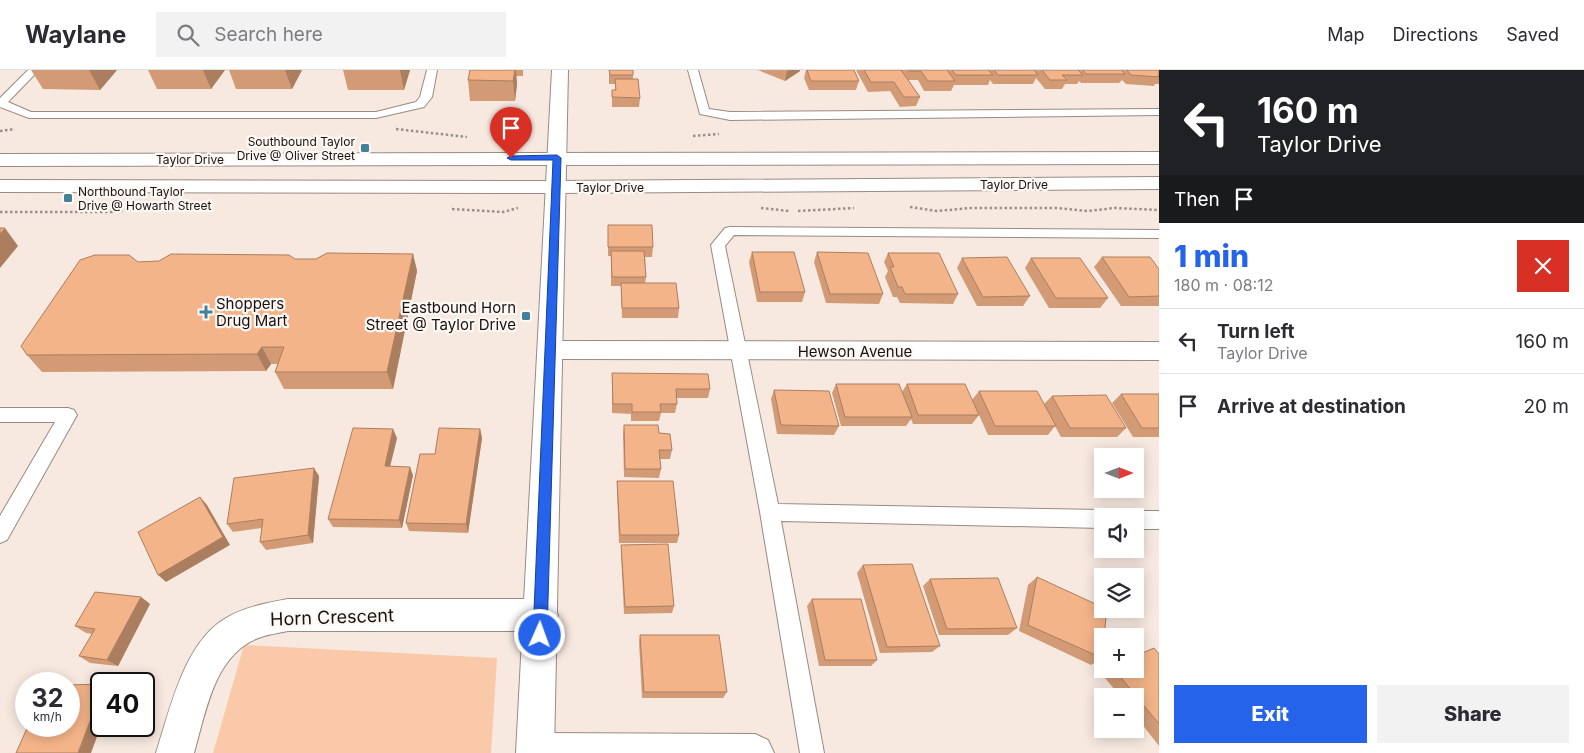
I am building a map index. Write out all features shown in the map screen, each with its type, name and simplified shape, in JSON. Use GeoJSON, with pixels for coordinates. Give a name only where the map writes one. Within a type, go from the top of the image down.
{"type":"FeatureCollection","features":[{"type":"Feature","properties":{"kind":"main road"},"geometry":{"type":"LineString","coordinates":[[560,70],[535,753],[755,753]]}},
{"type":"Feature","properties":{"kind":"main road","name":"Taylor Drive"},"geometry":{"type":"LineString","coordinates":[[0,160],[1159,158]]}},
{"type":"Feature","properties":{"kind":"main road","name":"Taylor Drive"},"geometry":{"type":"LineString","coordinates":[[0,186],[557,187],[1159,184]]}},
{"type":"Feature","properties":{"kind":"main road","name":"Hewson Avenue"},"geometry":{"type":"LineString","coordinates":[[551,350],[1159,351]]}},
{"type":"Feature","properties":{"kind":"main road","name":"Horn Crescent"},"geometry":{"type":"LineString","coordinates":[[175,753],[204,664],[216,646],[234,631],[251,622],[288,615],[541,615]]}},
{"type":"Feature","properties":{"kind":"lane"},"geometry":{"type":"LineString","coordinates":[[34,70],[1,103],[29,115],[376,115],[420,105],[426,98],[432,70]]}},
{"type":"Feature","properties":{"kind":"lane"},"geometry":{"type":"LineString","coordinates":[[693,70],[704,112],[730,116],[1159,112]]}},
{"type":"Feature","properties":{"kind":"lane"},"geometry":{"type":"LineString","coordinates":[[812,753],[770,512],[737,351],[718,245],[730,231],[1159,234]]}},
{"type":"Feature","properties":{"kind":"lane"},"geometry":{"type":"LineString","coordinates":[[0,415],[68,416],[0,534]]}},
{"type":"Feature","properties":{"kind":"lane"},"geometry":{"type":"LineString","coordinates":[[770,512],[1094,519]]}},
{"type":"Feature","properties":{"kind":"lane"},"geometry":{"type":"LineString","coordinates":[[1144,520],[1159,520]]}},
{"type":"Feature","properties":{"kind":"shaded area"},"geometry":{"type":"Polygon","coordinates":[[[244,645],[497,658],[491,753],[213,753],[244,645]]]}},
{"type":"Feature","properties":{"kind":"building"},"geometry":{"type":"Polygon","coordinates":[[[470,70],[515,70],[513,81],[468,80],[470,70]]]}},
{"type":"Feature","properties":{"kind":"building"},"geometry":{"type":"Polygon","coordinates":[[[609,70],[633,70],[633,75],[610,75],[609,70]]]}},
{"type":"Feature","properties":{"kind":"building"},"geometry":{"type":"Polygon","coordinates":[[[807,70],[854,70],[859,81],[811,81],[807,70]]]}},
{"type":"Feature","properties":{"kind":"building"},"geometry":{"type":"Polygon","coordinates":[[[864,70],[901,70],[920,97],[904,97],[894,82],[871,82],[864,70]]]}},
{"type":"Feature","properties":{"kind":"building"},"geometry":{"type":"Polygon","coordinates":[[[909,70],[947,70],[955,81],[928,81],[921,71],[909,70]]]}},
{"type":"Feature","properties":{"kind":"building"},"geometry":{"type":"Polygon","coordinates":[[[952,70],[988,70],[993,75],[956,75],[952,70]]]}},
{"type":"Feature","properties":{"kind":"building"},"geometry":{"type":"Polygon","coordinates":[[[994,70],[1034,70],[1038,75],[998,75],[994,70]]]}},
{"type":"Feature","properties":{"kind":"building"},"geometry":{"type":"Polygon","coordinates":[[[1042,70],[1078,70],[1083,75],[1062,75],[1067,80],[1050,80],[1042,70]]]}},
{"type":"Feature","properties":{"kind":"building"},"geometry":{"type":"Polygon","coordinates":[[[1083,70],[1121,70],[1125,74],[1086,74],[1083,70]]]}},
{"type":"Feature","properties":{"kind":"building"},"geometry":{"type":"Polygon","coordinates":[[[1127,70],[1159,70],[1159,77],[1131,75],[1127,70]]]}},
{"type":"Feature","properties":{"kind":"building"},"geometry":{"type":"Polygon","coordinates":[[[615,79],[638,79],[640,98],[612,97],[612,90],[616,90],[615,79]]]}},
{"type":"Feature","properties":{"kind":"building"},"geometry":{"type":"Polygon","coordinates":[[[608,225],[652,225],[653,247],[608,247],[608,225]]]}},
{"type":"Feature","properties":{"kind":"building"},"geometry":{"type":"Polygon","coordinates":[[[611,251],[644,251],[646,277],[612,277],[611,251]]]}},
{"type":"Feature","properties":{"kind":"building"},"geometry":{"type":"Polygon","coordinates":[[[752,252],[794,252],[805,292],[760,292],[752,252]]]}},
{"type":"Feature","properties":{"kind":"building"},"geometry":{"type":"Polygon","coordinates":[[[817,252],[868,253],[883,294],[830,294],[817,252]]]}},
{"type":"Feature","properties":{"kind":"building"},"geometry":{"type":"Polygon","coordinates":[[[327,253],[413,254],[387,372],[275,372],[284,347],[262,347],[257,354],[27,355],[21,346],[80,260],[95,255],[129,255],[138,262],[159,261],[171,254],[289,255],[295,259],[316,259],[327,253]]]}},
{"type":"Feature","properties":{"kind":"building"},"geometry":{"type":"Polygon","coordinates":[[[888,253],[939,253],[958,294],[905,294],[902,287],[898,287],[890,267],[894,267],[888,253]]]}},
{"type":"Feature","properties":{"kind":"building"},"geometry":{"type":"Polygon","coordinates":[[[1007,257],[1030,296],[983,297],[962,258],[1007,257]]]}},
{"type":"Feature","properties":{"kind":"building"},"geometry":{"type":"Polygon","coordinates":[[[1102,257],[1150,257],[1159,269],[1159,296],[1129,297],[1102,257]]]}},
{"type":"Feature","properties":{"kind":"building"},"geometry":{"type":"Polygon","coordinates":[[[1031,258],[1080,258],[1108,298],[1056,298],[1031,258]]]}},
{"type":"Feature","properties":{"kind":"building"},"geometry":{"type":"Polygon","coordinates":[[[621,283],[676,283],[679,308],[622,308],[621,283]]]}},
{"type":"Feature","properties":{"kind":"building"},"geometry":{"type":"Polygon","coordinates":[[[612,373],[708,374],[710,389],[676,389],[677,404],[660,404],[661,412],[632,412],[632,404],[613,404],[612,373]]]}},
{"type":"Feature","properties":{"kind":"building"},"geometry":{"type":"Polygon","coordinates":[[[836,384],[899,384],[912,417],[845,417],[836,384]]]}},
{"type":"Feature","properties":{"kind":"building"},"geometry":{"type":"Polygon","coordinates":[[[907,384],[965,384],[979,415],[918,415],[907,384]]]}},
{"type":"Feature","properties":{"kind":"building"},"geometry":{"type":"Polygon","coordinates":[[[774,390],[829,391],[839,426],[781,425],[774,390]]]}},
{"type":"Feature","properties":{"kind":"building"},"geometry":{"type":"Polygon","coordinates":[[[979,391],[1037,391],[1056,426],[995,426],[979,391]]]}},
{"type":"Feature","properties":{"kind":"building"},"geometry":{"type":"Polygon","coordinates":[[[1121,394],[1159,394],[1159,428],[1142,428],[1121,394]]]}},
{"type":"Feature","properties":{"kind":"building"},"geometry":{"type":"Polygon","coordinates":[[[1106,395],[1126,428],[1070,428],[1052,396],[1106,395]]]}},
{"type":"Feature","properties":{"kind":"building"},"geometry":{"type":"Polygon","coordinates":[[[624,425],[658,425],[659,433],[670,434],[672,450],[659,450],[661,469],[625,469],[624,425]]]}},
{"type":"Feature","properties":{"kind":"building"},"geometry":{"type":"Polygon","coordinates":[[[353,428],[393,429],[385,466],[410,467],[399,520],[328,519],[353,428]]]}},
{"type":"Feature","properties":{"kind":"building"},"geometry":{"type":"Polygon","coordinates":[[[439,428],[480,429],[466,524],[406,523],[420,454],[435,454],[439,428]]]}},
{"type":"Feature","properties":{"kind":"building"},"geometry":{"type":"Polygon","coordinates":[[[314,468],[308,535],[260,542],[263,519],[227,524],[234,478],[314,468]]]}},
{"type":"Feature","properties":{"kind":"building"},"geometry":{"type":"Polygon","coordinates":[[[617,481],[673,481],[679,535],[620,535],[617,481]]]}},
{"type":"Feature","properties":{"kind":"building"},"geometry":{"type":"Polygon","coordinates":[[[200,497],[223,537],[158,575],[138,532],[200,497]]]}},
{"type":"Feature","properties":{"kind":"building"},"geometry":{"type":"Polygon","coordinates":[[[668,544],[674,606],[625,607],[621,545],[668,544]]]}},
{"type":"Feature","properties":{"kind":"building"},"geometry":{"type":"Polygon","coordinates":[[[912,564],[940,646],[887,647],[863,565],[912,564]]]}},
{"type":"Feature","properties":{"kind":"building"},"geometry":{"type":"Polygon","coordinates":[[[1037,577],[1094,603],[1094,618],[1106,618],[1105,628],[1094,628],[1094,654],[1028,625],[1037,577]]]}},
{"type":"Feature","properties":{"kind":"building"},"geometry":{"type":"Polygon","coordinates":[[[998,578],[1017,628],[947,629],[930,579],[998,578]]]}},
{"type":"Feature","properties":{"kind":"building"},"geometry":{"type":"Polygon","coordinates":[[[95,592],[141,597],[107,660],[79,656],[95,629],[75,626],[95,592]]]}},
{"type":"Feature","properties":{"kind":"building"},"geometry":{"type":"Polygon","coordinates":[[[812,599],[861,599],[877,660],[825,660],[812,599]]]}},
{"type":"Feature","properties":{"kind":"building"},"geometry":{"type":"Polygon","coordinates":[[[640,635],[719,635],[727,692],[644,692],[640,635]]]}},
{"type":"Feature","properties":{"kind":"building"},"geometry":{"type":"Polygon","coordinates":[[[1154,648],[1159,654],[1159,724],[1144,706],[1144,688],[1130,688],[1121,678],[1144,678],[1144,652],[1154,648]]]}},
{"type":"Feature","properties":{"kind":"building"},"geometry":{"type":"Polygon","coordinates":[[[90,684],[90,721],[78,753],[16,753],[23,737],[80,737],[80,685],[90,684]]]}},
{"type":"Feature","properties":{"kind":"place","name":"Southbound Taylor Drive @ Oliver Street"},"geometry":{"type":"Point","coordinates":[365,148]}},
{"type":"Feature","properties":{"kind":"place","name":"Northbound Taylor Drive @ Howarth Street"},"geometry":{"type":"Point","coordinates":[68,198]}},
{"type":"Feature","properties":{"kind":"place","name":"Shoppers Drug Mart"},"geometry":{"type":"Point","coordinates":[206,312]}},
{"type":"Feature","properties":{"kind":"place","name":"Eastbound Horn Street @ Taylor Drive"},"geometry":{"type":"Point","coordinates":[526,316]}},
{"type":"Feature","properties":{"kind":"route"},"geometry":{"type":"LineString","coordinates":[[511,158],[557,158],[540,635]]}}]}
